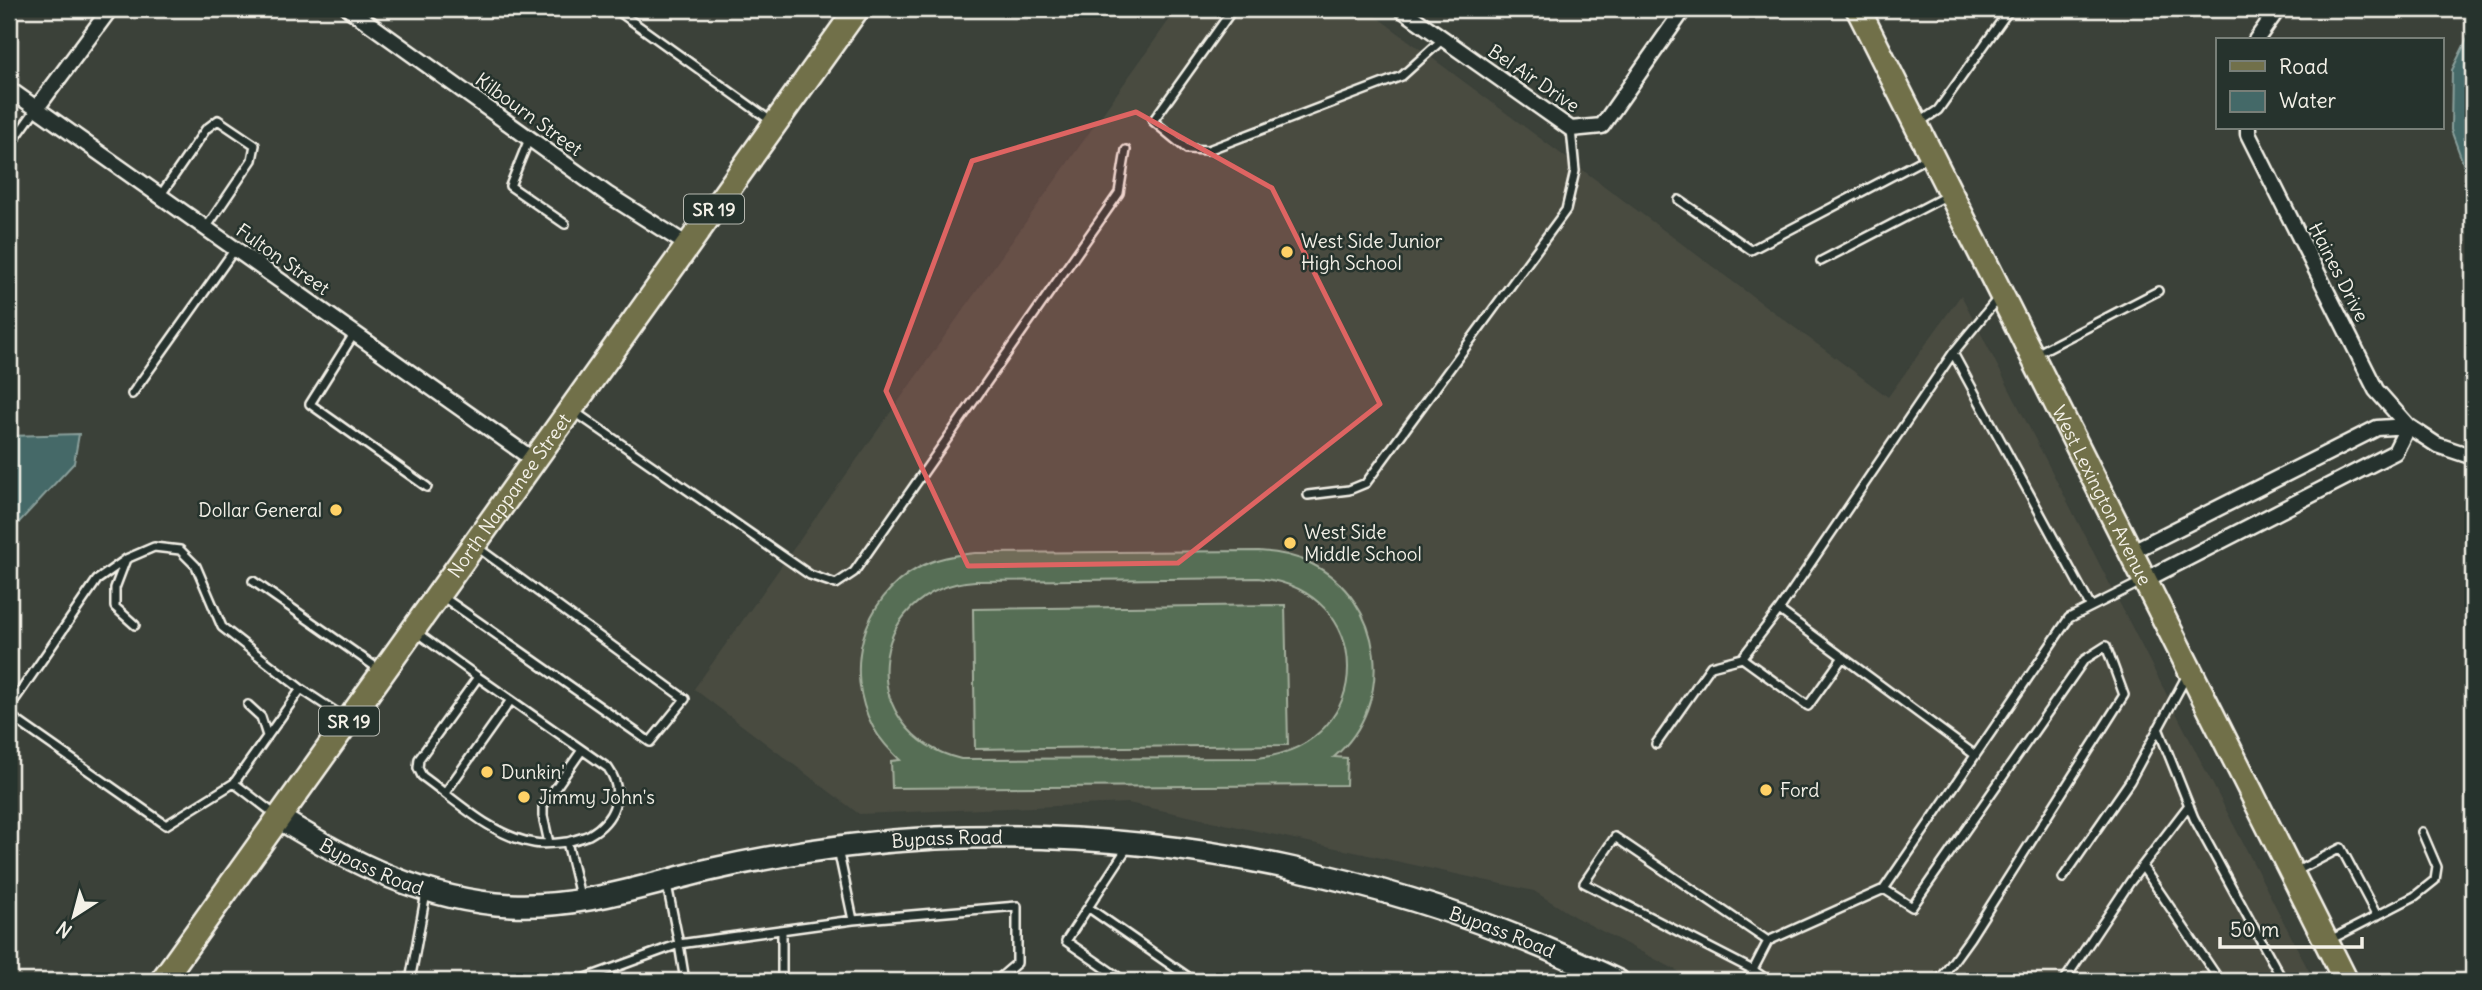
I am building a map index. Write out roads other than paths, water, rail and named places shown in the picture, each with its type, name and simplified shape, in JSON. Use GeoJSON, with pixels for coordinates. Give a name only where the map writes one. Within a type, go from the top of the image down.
{"type":"FeatureCollection","features":[{"type":"Feature","properties":{"kind":"main road","name":"North Nappanee Street"},"geometry":{"type":"LineString","coordinates":[[162,981],[857,9]]}},
{"type":"Feature","properties":{"kind":"main road","name":"West Lexington Avenue"},"geometry":{"type":"LineString","coordinates":[[1858,9],[2326,942],[2337,979]]}},
{"type":"Feature","properties":{"kind":"main road","name":"Bypass Road"},"geometry":{"type":"LineString","coordinates":[[279,818],[366,868],[407,885],[509,905],[551,904],[604,897],[782,854],[935,838],[1007,836],[1175,847],[1272,863],[1374,887],[1496,927],[1618,981]]}},
{"type":"Feature","properties":{"kind":"street"},"geometry":{"type":"LineString","coordinates":[[36,108],[110,9]]}},
{"type":"Feature","properties":{"kind":"street","name":"Kilbourn Street"},"geometry":{"type":"LineString","coordinates":[[349,9],[607,194],[689,246]]}},
{"type":"Feature","properties":{"kind":"street","name":"Bel Air Drive"},"geometry":{"type":"LineString","coordinates":[[1401,9],[1571,130],[1602,126],[1680,14]]}},
{"type":"Feature","properties":{"kind":"street"},"geometry":{"type":"LineString","coordinates":[[2257,38],[2278,9]]}},
{"type":"Feature","properties":{"kind":"street","name":"Fulton Street"},"geometry":{"type":"LineString","coordinates":[[9,89],[535,461]]}},
{"type":"Feature","properties":{"kind":"street","name":"Haines Drive"},"geometry":{"type":"LineString","coordinates":[[2248,130],[2376,390],[2408,426],[2437,445],[2473,457]]}},
{"type":"Feature","properties":{"kind":"street"},"geometry":{"type":"LineString","coordinates":[[2131,552],[2377,428],[2408,426]]}},
{"type":"Feature","properties":{"kind":"street"},"geometry":{"type":"LineString","coordinates":[[2145,580],[2395,452],[2408,426]]}},
{"type":"Feature","properties":{"kind":"lane"},"geometry":{"type":"LineString","coordinates":[[615,9],[774,124]]}},
{"type":"Feature","properties":{"kind":"lane"},"geometry":{"type":"LineString","coordinates":[[1233,9],[1153,121],[1187,149],[1208,149],[1402,76],[1443,39]]}},
{"type":"Feature","properties":{"kind":"lane"},"geometry":{"type":"LineString","coordinates":[[1663,9],[1680,14]]}},
{"type":"Feature","properties":{"kind":"lane"},"geometry":{"type":"LineString","coordinates":[[1916,124],[1938,110],[2010,9]]}},
{"type":"Feature","properties":{"kind":"lane"},"geometry":{"type":"LineString","coordinates":[[9,147],[36,108]]}},
{"type":"Feature","properties":{"kind":"lane"},"geometry":{"type":"LineString","coordinates":[[160,196],[206,129],[218,120],[255,145],[252,160],[206,228]]}},
{"type":"Feature","properties":{"kind":"lane"},"geometry":{"type":"LineString","coordinates":[[1308,495],[1349,490],[1366,483],[1566,210],[1575,171],[1571,130]]}},
{"type":"Feature","properties":{"kind":"lane"},"geometry":{"type":"LineString","coordinates":[[530,138],[510,186],[565,224]]}},
{"type":"Feature","properties":{"kind":"lane"},"geometry":{"type":"LineString","coordinates":[[572,409],[810,575],[836,584],[854,572],[1119,192],[1126,150]]}},
{"type":"Feature","properties":{"kind":"lane"},"geometry":{"type":"LineString","coordinates":[[1679,200],[1751,250],[1931,155]]}},
{"type":"Feature","properties":{"kind":"lane"},"geometry":{"type":"LineString","coordinates":[[1821,261],[1951,194]]}},
{"type":"Feature","properties":{"kind":"lane"},"geometry":{"type":"LineString","coordinates":[[132,394],[235,249]]}},
{"type":"Feature","properties":{"kind":"lane"},"geometry":{"type":"LineString","coordinates":[[2032,356],[2158,291]]}},
{"type":"Feature","properties":{"kind":"lane"},"geometry":{"type":"LineString","coordinates":[[1656,744],[1711,666],[1742,658],[1779,610],[1953,353],[2001,294]]}},
{"type":"Feature","properties":{"kind":"lane"},"geometry":{"type":"LineString","coordinates":[[355,333],[310,404],[427,487]]}},
{"type":"Feature","properties":{"kind":"lane"},"geometry":{"type":"LineString","coordinates":[[1953,353],[2091,607]]}},
{"type":"Feature","properties":{"kind":"lane"},"geometry":{"type":"LineString","coordinates":[[439,594],[650,742],[685,699],[475,545]]}},
{"type":"Feature","properties":{"kind":"lane"},"geometry":{"type":"LineString","coordinates":[[9,708],[97,580],[126,559],[154,547],[180,550],[196,566],[222,627],[349,721]]}},
{"type":"Feature","properties":{"kind":"lane"},"geometry":{"type":"LineString","coordinates":[[126,559],[115,588],[115,607],[135,625]]}},
{"type":"Feature","properties":{"kind":"lane"},"geometry":{"type":"LineString","coordinates":[[1745,981],[1768,941],[1884,889],[2069,618],[2145,580]]}},
{"type":"Feature","properties":{"kind":"lane"},"geometry":{"type":"LineString","coordinates":[[253,581],[383,673]]}},
{"type":"Feature","properties":{"kind":"lane"},"geometry":{"type":"LineString","coordinates":[[1779,610],[1975,755]]}},
{"type":"Feature","properties":{"kind":"lane"},"geometry":{"type":"LineString","coordinates":[[414,630],[608,768],[619,791],[616,801],[599,828],[588,836],[567,842],[536,844],[513,838],[491,827],[422,776],[418,768],[419,759],[478,677]]}},
{"type":"Feature","properties":{"kind":"lane"},"geometry":{"type":"LineString","coordinates":[[1884,889],[1912,907],[2084,660],[2106,646],[2124,695],[1970,938],[1939,981]]}},
{"type":"Feature","properties":{"kind":"lane"},"geometry":{"type":"LineString","coordinates":[[1742,658],[1808,706],[1843,657]]}},
{"type":"Feature","properties":{"kind":"lane"},"geometry":{"type":"LineString","coordinates":[[2063,878],[2130,781],[2190,670]]}},
{"type":"Feature","properties":{"kind":"lane"},"geometry":{"type":"LineString","coordinates":[[9,715],[166,825],[233,783],[301,688]]}},
{"type":"Feature","properties":{"kind":"lane"},"geometry":{"type":"LineString","coordinates":[[445,793],[511,700]]}},
{"type":"Feature","properties":{"kind":"lane"},"geometry":{"type":"LineString","coordinates":[[248,705],[261,717],[267,736]]}},
{"type":"Feature","properties":{"kind":"lane"},"geometry":{"type":"LineString","coordinates":[[2158,728],[2189,805],[2283,981]]}},
{"type":"Feature","properties":{"kind":"lane"},"geometry":{"type":"LineString","coordinates":[[549,843],[543,806],[582,750]]}},
{"type":"Feature","properties":{"kind":"lane"},"geometry":{"type":"LineString","coordinates":[[233,783],[279,818]]}},
{"type":"Feature","properties":{"kind":"lane"},"geometry":{"type":"LineString","coordinates":[[2064,981],[2142,866],[2189,805]]}},
{"type":"Feature","properties":{"kind":"lane"},"geometry":{"type":"LineString","coordinates":[[2326,942],[2415,896],[2435,880],[2437,867],[2422,832]]}},
{"type":"Feature","properties":{"kind":"lane"},"geometry":{"type":"LineString","coordinates":[[1768,941],[1615,837],[1584,883],[1753,970],[1769,981]]}},
{"type":"Feature","properties":{"kind":"lane"},"geometry":{"type":"LineString","coordinates":[[567,842],[581,900]]}},
{"type":"Feature","properties":{"kind":"lane"},"geometry":{"type":"LineString","coordinates":[[1124,981],[1066,941],[1130,844]]}},
{"type":"Feature","properties":{"kind":"lane"},"geometry":{"type":"LineString","coordinates":[[837,847],[853,920]]}},
{"type":"Feature","properties":{"kind":"lane"},"geometry":{"type":"LineString","coordinates":[[2292,874],[2342,848],[2377,916]]}},
{"type":"Feature","properties":{"kind":"lane"},"geometry":{"type":"LineString","coordinates":[[2142,866],[2220,981]]}},
{"type":"Feature","properties":{"kind":"lane"},"geometry":{"type":"LineString","coordinates":[[666,881],[685,981]]}},
{"type":"Feature","properties":{"kind":"lane"},"geometry":{"type":"LineString","coordinates":[[410,981],[426,889]]}},
{"type":"Feature","properties":{"kind":"lane"},"geometry":{"type":"LineString","coordinates":[[578,981],[679,944],[853,920],[1017,906],[1017,962],[996,981]]}},
{"type":"Feature","properties":{"kind":"lane"},"geometry":{"type":"LineString","coordinates":[[1089,908],[1194,981]]}},
{"type":"Feature","properties":{"kind":"lane"},"geometry":{"type":"LineString","coordinates":[[782,930],[782,981]]}},
{"type":"Feature","properties":{"kind":"water"},"geometry":{"type":"Polygon","coordinates":[[[2473,27],[2473,190],[2451,130],[2452,70],[2473,27]]]}},
{"type":"Feature","properties":{"kind":"water"},"geometry":{"type":"Polygon","coordinates":[[[79,434],[74,463],[9,533],[9,436],[79,434]]]}},
{"type":"Feature","properties":{"kind":"place","name":"West Side Junior High School"},"geometry":{"type":"Point","coordinates":[1287,252]}},
{"type":"Feature","properties":{"kind":"place","name":"Dollar General"},"geometry":{"type":"Point","coordinates":[336,510]}},
{"type":"Feature","properties":{"kind":"place","name":"West Side Middle School"},"geometry":{"type":"Point","coordinates":[1290,543]}},
{"type":"Feature","properties":{"kind":"place","name":"Dunkin'"},"geometry":{"type":"Point","coordinates":[487,772]}},
{"type":"Feature","properties":{"kind":"place","name":"Ford"},"geometry":{"type":"Point","coordinates":[1766,790]}},
{"type":"Feature","properties":{"kind":"place","name":"Jimmy John's"},"geometry":{"type":"Point","coordinates":[524,797]}}]}
